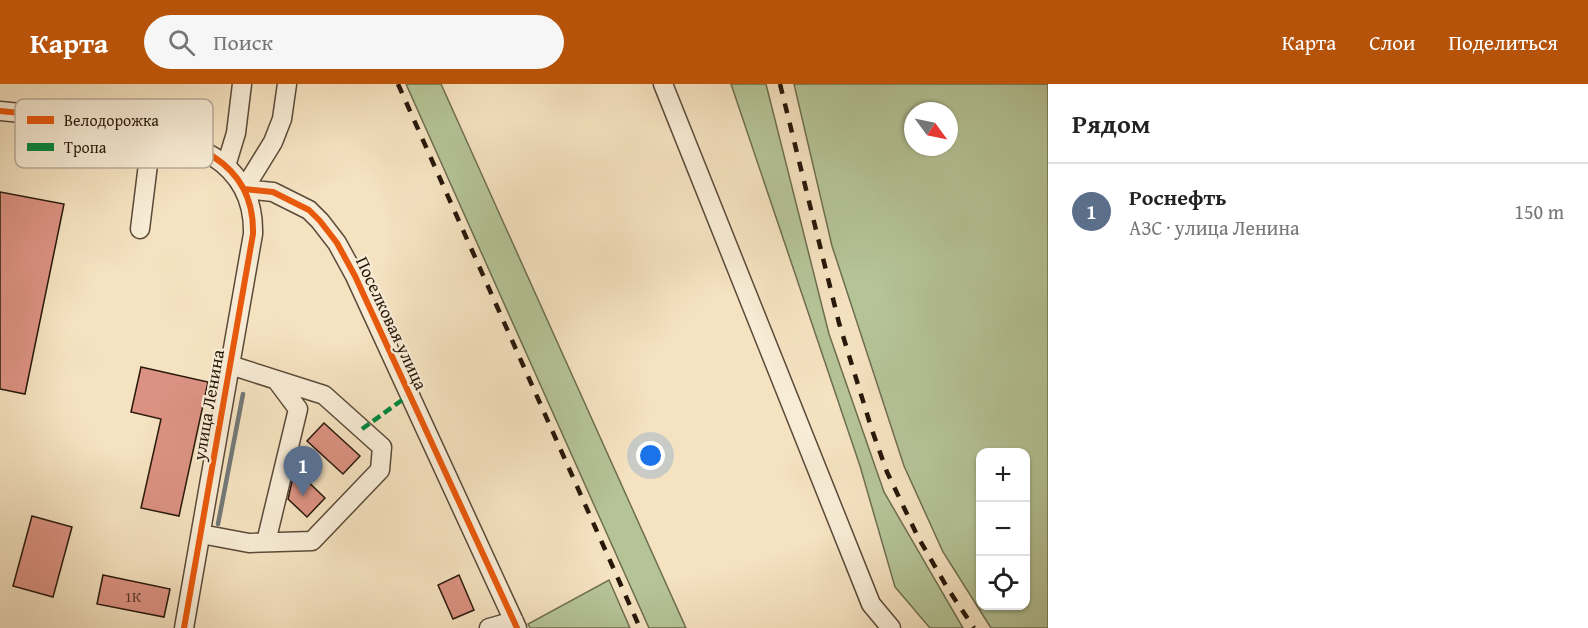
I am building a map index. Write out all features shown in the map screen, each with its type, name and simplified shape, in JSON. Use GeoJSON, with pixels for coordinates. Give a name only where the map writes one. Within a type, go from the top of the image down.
{"type":"FeatureCollection","features":[{"type":"Feature","properties":{"kind":"street"},"geometry":{"type":"LineString","coordinates":[[226,166],[236,133],[242,84]]}},
{"type":"Feature","properties":{"kind":"street"},"geometry":{"type":"LineString","coordinates":[[213,157],[226,166],[244,189],[273,142],[282,119],[287,84]]}},
{"type":"Feature","properties":{"kind":"street"},"geometry":{"type":"LineString","coordinates":[[663,84],[871,604],[891,628]]}},
{"type":"Feature","properties":{"kind":"street"},"geometry":{"type":"LineString","coordinates":[[0,111],[15,112]]}},
{"type":"Feature","properties":{"kind":"street"},"geometry":{"type":"LineString","coordinates":[[140,228],[148,168]]}},
{"type":"Feature","properties":{"kind":"street","name":"улица Ленина"},"geometry":{"type":"LineString","coordinates":[[184,628],[254,234],[251,204],[244,189]]}},
{"type":"Feature","properties":{"kind":"street","name":"Поселковая улица"},"geometry":{"type":"LineString","coordinates":[[244,189],[273,192],[309,210],[321,221],[337,243],[360,287],[515,624]]}},
{"type":"Feature","properties":{"kind":"street"},"geometry":{"type":"LineString","coordinates":[[201,534],[249,543],[312,541],[380,470],[382,447],[324,395],[230,365]]}},
{"type":"Feature","properties":{"kind":"street"},"geometry":{"type":"LineString","coordinates":[[266,542],[298,409],[277,381]]}},
{"type":"Feature","properties":{"kind":"street"},"geometry":{"type":"LineString","coordinates":[[489,628],[515,624]]}},
{"type":"Feature","properties":{"kind":"green space"},"geometry":{"type":"Polygon","coordinates":[[[406,84],[441,84],[686,628],[649,628],[406,84]]]}},
{"type":"Feature","properties":{"kind":"green space"},"geometry":{"type":"Polygon","coordinates":[[[731,84],[766,84],[829,334],[884,492],[963,628],[930,628],[895,587],[860,466],[731,84]]]}},
{"type":"Feature","properties":{"kind":"green space"},"geometry":{"type":"Polygon","coordinates":[[[794,84],[1048,84],[1048,628],[991,628],[980,610],[1030,610],[1030,448],[976,448],[976,604],[943,552],[904,466],[832,246],[794,84]]]}},
{"type":"Feature","properties":{"kind":"green space"},"geometry":{"type":"Polygon","coordinates":[[[609,580],[630,628],[530,628],[528,624],[609,580]]]}},
{"type":"Feature","properties":{"kind":"building"},"geometry":{"type":"Polygon","coordinates":[[[0,192],[64,204],[25,394],[0,389],[0,192]]]}},
{"type":"Feature","properties":{"kind":"building"},"geometry":{"type":"Polygon","coordinates":[[[141,367],[208,382],[179,516],[141,508],[161,419],[131,412],[141,367]]]}},
{"type":"Feature","properties":{"kind":"building"},"geometry":{"type":"Polygon","coordinates":[[[324,423],[360,456],[343,474],[307,441],[324,423]]]}},
{"type":"Feature","properties":{"kind":"building"},"geometry":{"type":"Polygon","coordinates":[[[298,472],[325,498],[307,517],[288,499],[293,477],[298,472]]]}},
{"type":"Feature","properties":{"kind":"building"},"geometry":{"type":"Polygon","coordinates":[[[32,516],[72,527],[53,597],[13,586],[32,516]]]}},
{"type":"Feature","properties":{"kind":"building"},"geometry":{"type":"Polygon","coordinates":[[[103,575],[170,589],[164,617],[97,604],[103,575]]]}},
{"type":"Feature","properties":{"kind":"building"},"geometry":{"type":"Polygon","coordinates":[[[459,575],[474,610],[453,619],[438,585],[459,575]]]}},
{"type":"Feature","properties":{"kind":"waterway"},"geometry":{"type":"LineString","coordinates":[[218,524],[243,394]]}},
{"type":"Feature","properties":{"kind":"railway"},"geometry":{"type":"LineString","coordinates":[[398,84],[640,628]]}},
{"type":"Feature","properties":{"kind":"railway"},"geometry":{"type":"LineString","coordinates":[[780,84],[839,323],[872,430],[887,472],[918,537],[974,628]]}},
{"type":"Feature","properties":{"kind":"marked path"},"geometry":{"type":"LineString","coordinates":[[362,429],[409,395]]}},
{"type":"Feature","properties":{"kind":"cycle path"},"geometry":{"type":"LineString","coordinates":[[0,111],[15,112]]}},
{"type":"Feature","properties":{"kind":"cycle path"},"geometry":{"type":"LineString","coordinates":[[184,628],[253,234],[251,208],[243,187],[230,170],[213,156]]}},
{"type":"Feature","properties":{"kind":"cycle path"},"geometry":{"type":"LineString","coordinates":[[244,189],[273,192],[309,210],[337,243],[355,276],[517,628]]}},
{"type":"Feature","properties":{"kind":"place","name":"Роснефть"},"geometry":{"type":"Point","coordinates":[303,496]}}]}
